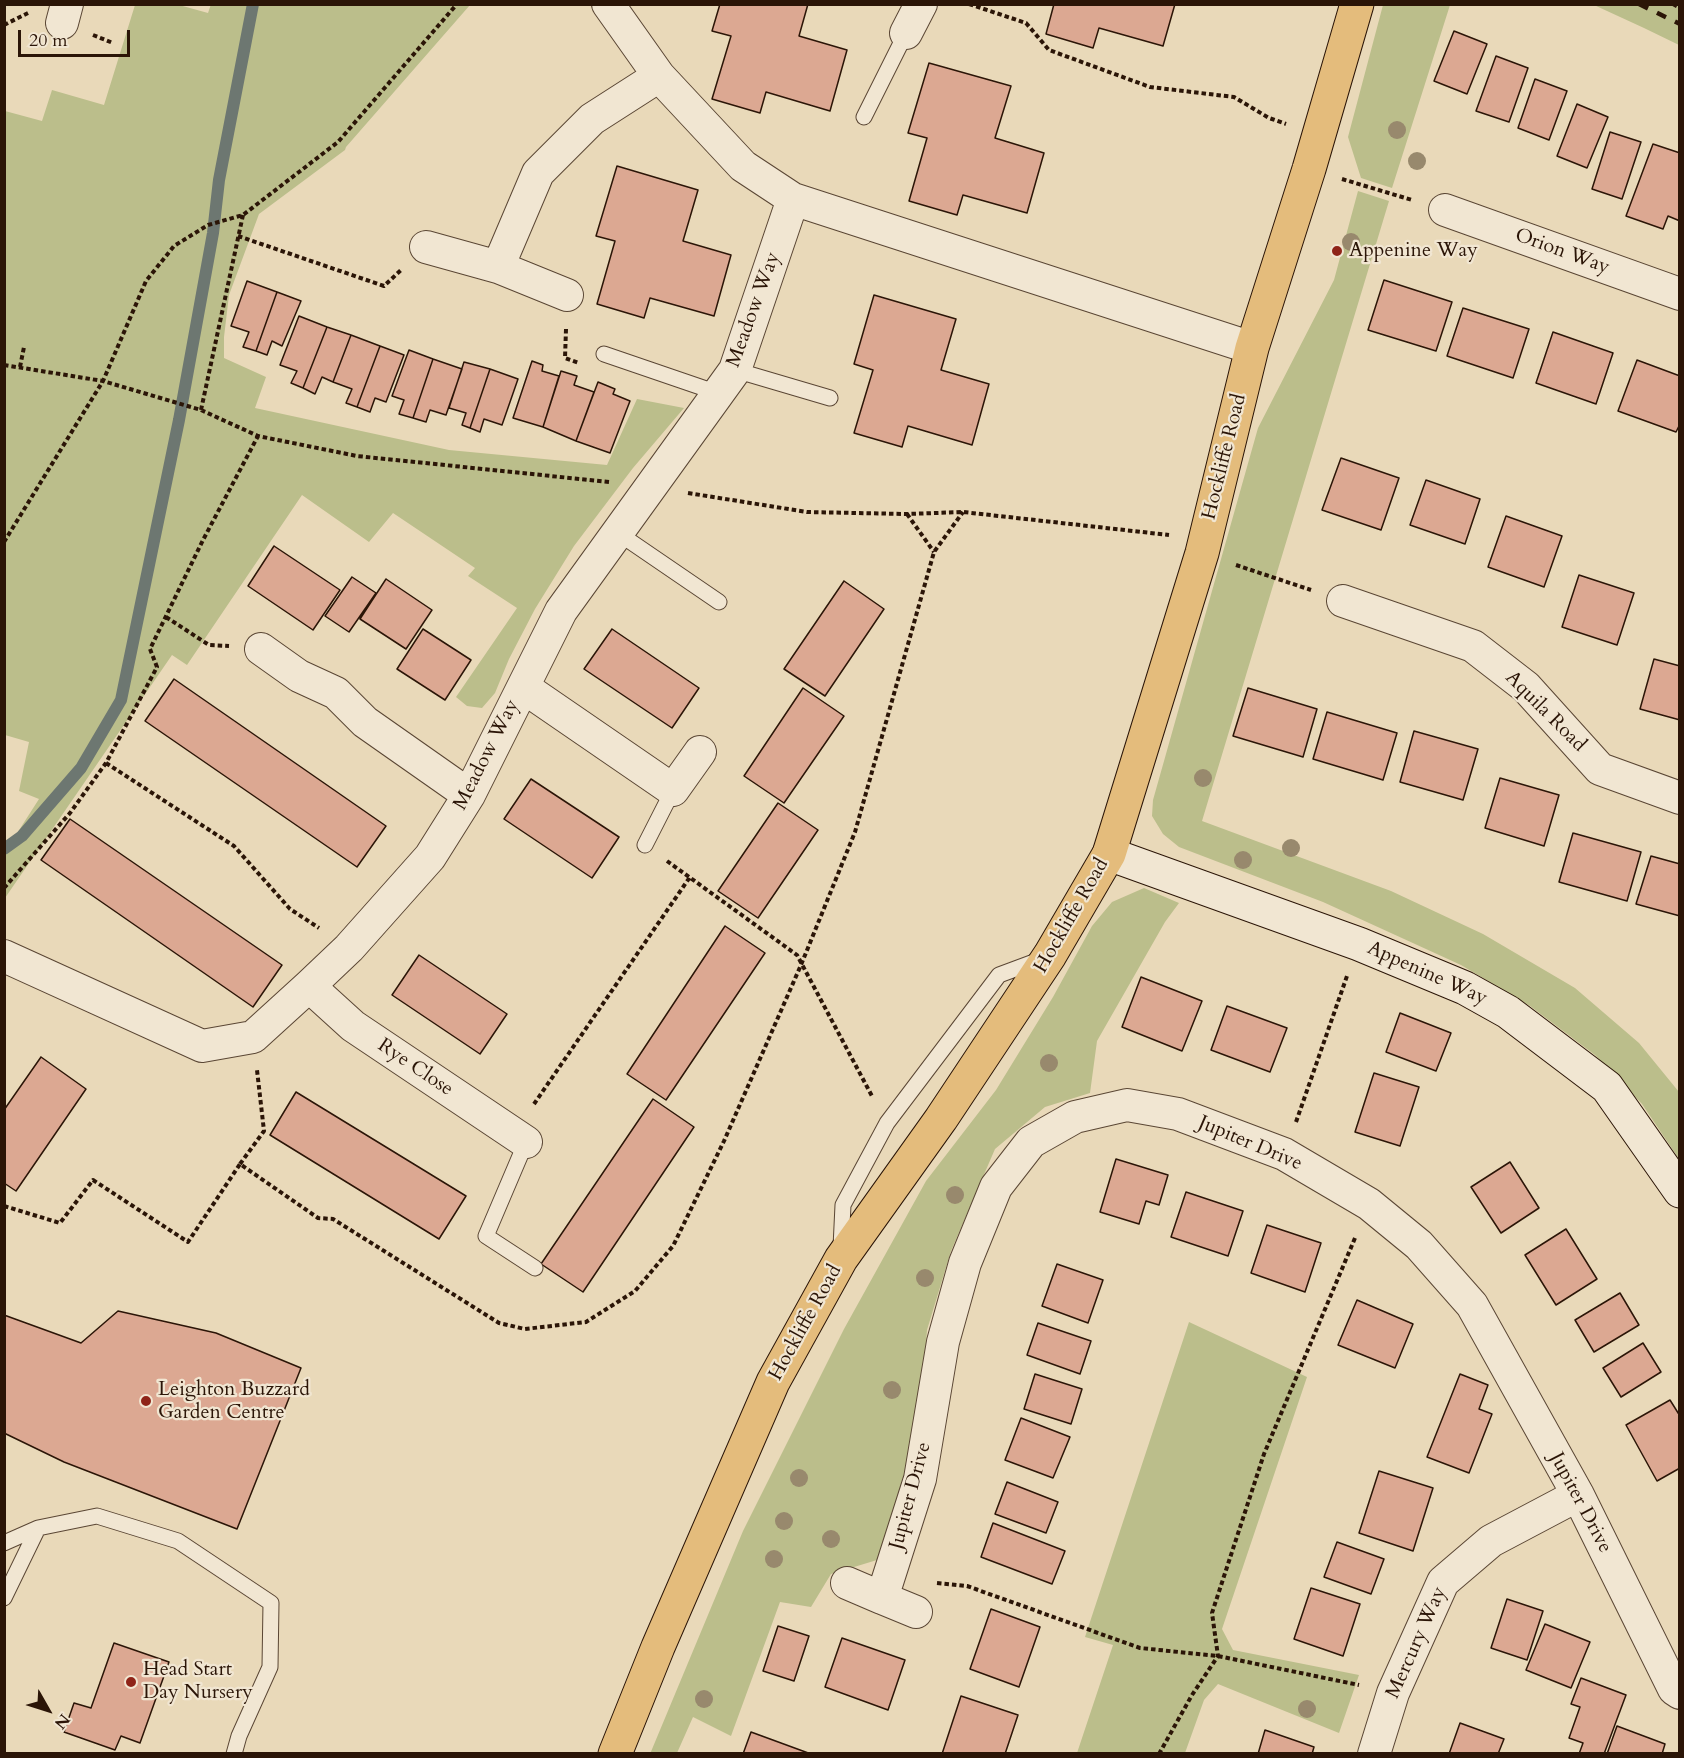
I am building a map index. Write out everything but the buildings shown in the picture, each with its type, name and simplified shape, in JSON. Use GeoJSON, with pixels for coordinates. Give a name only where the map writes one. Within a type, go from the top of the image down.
{"type":"FeatureCollection","features":[{"type":"Feature","properties":{"kind":"main road","name":"Hockliffe Road"},"geometry":{"type":"LineString","coordinates":[[615,1754],[658,1647],[773,1382],[841,1259],[941,1119],[1050,956],[1109,854],[1202,553],[1252,348],[1309,169],[1357,4]]}},
{"type":"Feature","properties":{"kind":"street"},"geometry":{"type":"LineString","coordinates":[[608,4],[659,76],[743,166],[793,199],[1252,348]]}},
{"type":"Feature","properties":{"kind":"street"},"geometry":{"type":"LineString","coordinates":[[906,33],[921,4]]}},
{"type":"Feature","properties":{"kind":"street"},"geometry":{"type":"LineString","coordinates":[[498,267],[538,173],[592,120],[659,76]]}},
{"type":"Feature","properties":{"kind":"street","name":"Meadow Way"},"geometry":{"type":"LineString","coordinates":[[253,1037],[349,948],[430,857],[469,795],[561,611],[727,382],[793,199]]}},
{"type":"Feature","properties":{"kind":"street","name":"Orion Way"},"geometry":{"type":"LineString","coordinates":[[1445,210],[1680,294]]}},
{"type":"Feature","properties":{"kind":"street"},"geometry":{"type":"LineString","coordinates":[[426,247],[498,267],[567,295]]}},
{"type":"Feature","properties":{"kind":"street","name":"Aquila Road"},"geometry":{"type":"LineString","coordinates":[[1343,601],[1473,646],[1526,687],[1600,770],[1680,798]]}},
{"type":"Feature","properties":{"kind":"street"},"geometry":{"type":"LineString","coordinates":[[261,649],[299,676],[336,693],[365,722],[469,795]]}},
{"type":"Feature","properties":{"kind":"street"},"geometry":{"type":"LineString","coordinates":[[523,687],[673,790],[700,752]]}},
{"type":"Feature","properties":{"kind":"street","name":"Appenine Way"},"geometry":{"type":"LineString","coordinates":[[1109,854],[1359,944],[1466,988],[1508,1012],[1607,1087],[1680,1191]]}},
{"type":"Feature","properties":{"kind":"street"},"geometry":{"type":"LineString","coordinates":[[4,956],[202,1046],[253,1037]]}},
{"type":"Feature","properties":{"kind":"street","name":"Rye Close"},"geometry":{"type":"LineString","coordinates":[[309,986],[353,1026],[520,1138]]}},
{"type":"Feature","properties":{"kind":"street","name":"Jupiter Drive"},"geometry":{"type":"LineString","coordinates":[[885,1588],[920,1479],[943,1342],[964,1263],[996,1187],[1031,1142],[1075,1117],[1127,1106],[1178,1114],[1284,1154],[1369,1204],[1419,1245],[1472,1305],[1578,1495],[1674,1689],[1680,1693]]}},
{"type":"Feature","properties":{"kind":"street","name":"Mercury Way"},"geometry":{"type":"LineString","coordinates":[[1374,1754],[1393,1693],[1443,1582],[1491,1541],[1578,1495]]}},
{"type":"Feature","properties":{"kind":"street"},"geometry":{"type":"LineString","coordinates":[[847,1583],[885,1588],[916,1612]]}},
{"type":"Feature","properties":{"kind":"lane"},"geometry":{"type":"LineString","coordinates":[[864,117],[906,33]]}},
{"type":"Feature","properties":{"kind":"lane"},"geometry":{"type":"LineString","coordinates":[[604,354],[727,382],[830,398]]}},
{"type":"Feature","properties":{"kind":"lane"},"geometry":{"type":"LineString","coordinates":[[618,533],[718,602]]}},
{"type":"Feature","properties":{"kind":"lane"},"geometry":{"type":"LineString","coordinates":[[645,845],[673,790]]}},
{"type":"Feature","properties":{"kind":"lane"},"geometry":{"type":"LineString","coordinates":[[841,1259],[843,1205],[887,1123],[999,975],[1050,956]]}},
{"type":"Feature","properties":{"kind":"lane"},"geometry":{"type":"LineString","coordinates":[[520,1138],[486,1236],[535,1268]]}},
{"type":"Feature","properties":{"kind":"lane"},"geometry":{"type":"LineString","coordinates":[[4,1544],[38,1528],[97,1516],[178,1541],[271,1603],[270,1667],[238,1736],[234,1754]]}},
{"type":"Feature","properties":{"kind":"lane"},"geometry":{"type":"LineString","coordinates":[[4,1598],[38,1528]]}},
{"type":"Feature","properties":{"kind":"path"},"geometry":{"type":"LineString","coordinates":[[4,542],[103,381],[146,281],[174,246],[208,225],[243,215],[338,142],[457,4]]}},
{"type":"Feature","properties":{"kind":"path"},"geometry":{"type":"LineString","coordinates":[[969,4],[1026,23],[1049,50],[1150,87],[1234,97],[1269,118],[1318,134]]}},
{"type":"Feature","properties":{"kind":"path"},"geometry":{"type":"LineString","coordinates":[[1673,4],[1680,8]]}},
{"type":"Feature","properties":{"kind":"path"},"geometry":{"type":"LineString","coordinates":[[1309,169],[1445,210]]}},
{"type":"Feature","properties":{"kind":"path"},"geometry":{"type":"LineString","coordinates":[[201,410],[243,215]]}},
{"type":"Feature","properties":{"kind":"path"},"geometry":{"type":"LineString","coordinates":[[238,236],[384,286],[426,247]]}},
{"type":"Feature","properties":{"kind":"path"},"geometry":{"type":"LineString","coordinates":[[567,295],[565,358],[598,369],[604,354]]}},
{"type":"Feature","properties":{"kind":"path"},"geometry":{"type":"LineString","coordinates":[[20,367],[24,348]]}},
{"type":"Feature","properties":{"kind":"path"},"geometry":{"type":"LineString","coordinates":[[4,365],[103,381],[191,406],[258,436],[357,456],[651,487],[807,512],[907,514],[963,512],[1166,533],[1202,553],[1343,601]]}},
{"type":"Feature","properties":{"kind":"path"},"geometry":{"type":"LineString","coordinates":[[4,888],[70,813],[106,763],[157,667],[150,649],[203,540],[258,436]]}},
{"type":"Feature","properties":{"kind":"path"},"geometry":{"type":"LineString","coordinates":[[240,1164],[318,1218],[333,1219],[499,1323],[525,1329],[586,1322],[635,1291],[673,1246],[724,1141],[801,965],[855,832],[934,552],[963,512]]}},
{"type":"Feature","properties":{"kind":"path"},"geometry":{"type":"LineString","coordinates":[[907,514],[934,552]]}},
{"type":"Feature","properties":{"kind":"path"},"geometry":{"type":"LineString","coordinates":[[166,617],[208,645],[261,649]]}},
{"type":"Feature","properties":{"kind":"path"},"geometry":{"type":"LineString","coordinates":[[106,763],[234,846],[290,909],[349,948]]}},
{"type":"Feature","properties":{"kind":"path"},"geometry":{"type":"LineString","coordinates":[[645,845],[797,955],[887,1123]]}},
{"type":"Feature","properties":{"kind":"path"},"geometry":{"type":"LineString","coordinates":[[520,1138],[690,877]]}},
{"type":"Feature","properties":{"kind":"path"},"geometry":{"type":"LineString","coordinates":[[1284,1154],[1359,944]]}},
{"type":"Feature","properties":{"kind":"path"},"geometry":{"type":"LineString","coordinates":[[4,1206],[60,1223],[93,1180],[188,1242],[264,1131],[253,1037]]}},
{"type":"Feature","properties":{"kind":"path"},"geometry":{"type":"LineString","coordinates":[[1159,1754],[1192,1695],[1218,1656],[1212,1613],[1264,1454],[1369,1204]]}},
{"type":"Feature","properties":{"kind":"path"},"geometry":{"type":"LineString","coordinates":[[885,1588],[968,1586],[1140,1648],[1218,1656],[1393,1693]]}},
{"type":"Feature","properties":{"kind":"green space"},"geometry":{"type":"Polygon","coordinates":[[[211,4],[470,5],[345,150],[259,214],[229,295],[224,337],[224,358],[266,377],[255,408],[449,450],[607,465],[637,399],[684,408],[633,468],[574,546],[535,609],[509,659],[495,693],[482,708],[467,706],[456,697],[517,608],[468,576],[475,568],[393,513],[369,542],[302,495],[187,665],[172,655],[5,898],[5,852],[39,799],[19,791],[29,742],[5,735],[5,111],[42,121],[52,90],[104,105],[135,5],[179,5],[208,13],[211,4]]]}},
{"type":"Feature","properties":{"kind":"green space"},"geometry":{"type":"Polygon","coordinates":[[[1383,5],[1450,5],[1392,188],[1361,178],[1348,137],[1383,5]]]}},
{"type":"Feature","properties":{"kind":"green space"},"geometry":{"type":"Polygon","coordinates":[[[1594,5],[1679,5],[1679,45],[1644,28],[1594,5]]]}},
{"type":"Feature","properties":{"kind":"green space"},"geometry":{"type":"Polygon","coordinates":[[[1358,191],[1389,201],[1202,821],[1391,891],[1483,934],[1575,988],[1639,1043],[1679,1092],[1679,1159],[1642,1104],[1595,1055],[1530,1006],[1461,965],[1323,902],[1179,847],[1163,834],[1152,816],[1153,800],[1258,428],[1334,280],[1358,191]]]}},
{"type":"Feature","properties":{"kind":"green space"},"geometry":{"type":"Polygon","coordinates":[[[1144,888],[1179,903],[1165,922],[1097,1041],[1090,1093],[1045,1107],[995,1149],[951,1251],[927,1330],[923,1383],[901,1502],[877,1560],[831,1574],[811,1607],[780,1602],[731,1736],[693,1717],[677,1753],[650,1754],[743,1531],[844,1329],[926,1181],[996,1090],[1053,997],[1092,926],[1112,902],[1144,888]]]}},
{"type":"Feature","properties":{"kind":"green space"},"geometry":{"type":"Polygon","coordinates":[[[1189,1322],[1307,1377],[1222,1629],[1233,1650],[1359,1675],[1339,1733],[1218,1684],[1204,1700],[1185,1753],[1077,1753],[1113,1645],[1085,1637],[1189,1322]]]}},
{"type":"Feature","properties":{"kind":"waterway"},"geometry":{"type":"LineString","coordinates":[[4,849],[22,836],[81,768],[121,700],[179,420],[213,233],[219,180],[253,4]]}},
{"type":"Feature","properties":{"kind":"railway"},"geometry":{"type":"LineString","coordinates":[[1639,4],[1680,24]]}},
{"type":"Feature","properties":{"kind":"place","name":"Appenine Way"},"geometry":{"type":"Point","coordinates":[1337,251]}},
{"type":"Feature","properties":{"kind":"place","name":"Leighton Buzzard Garden Centre"},"geometry":{"type":"Point","coordinates":[146,1401]}},
{"type":"Feature","properties":{"kind":"place","name":"Head Start Day Nursery"},"geometry":{"type":"Point","coordinates":[131,1682]}}]}
